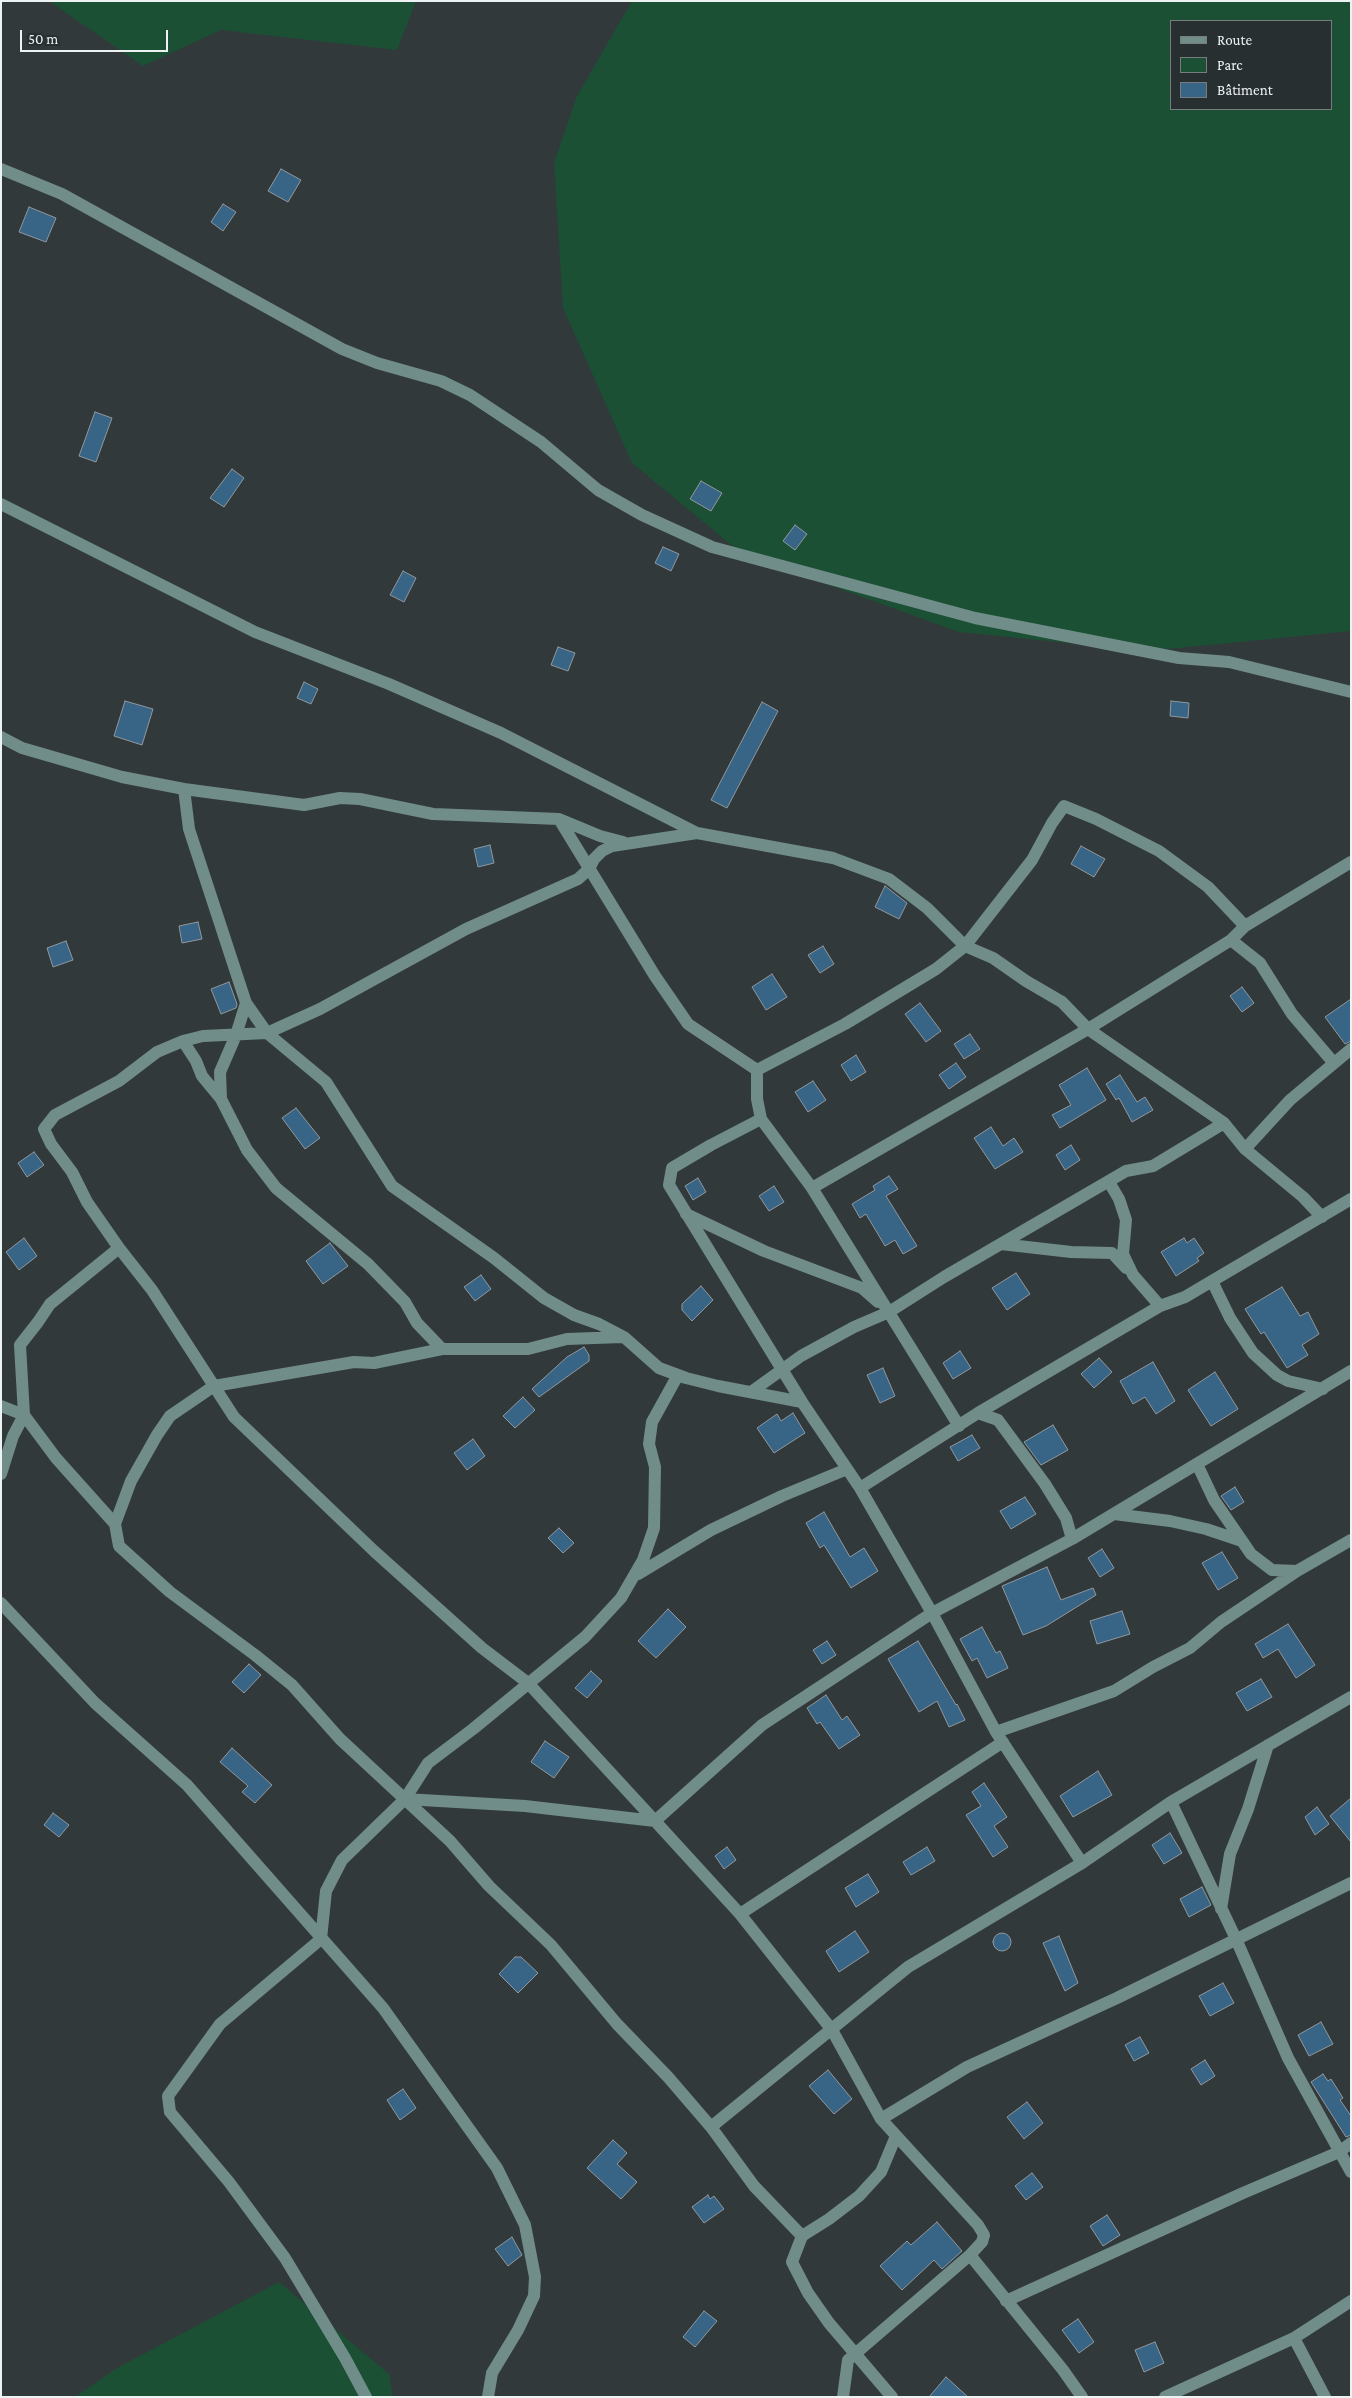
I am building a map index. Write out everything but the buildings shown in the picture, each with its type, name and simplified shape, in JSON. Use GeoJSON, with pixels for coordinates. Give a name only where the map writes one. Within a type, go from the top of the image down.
{"type":"FeatureCollection","features":[{"type":"Feature","properties":{"kind":"street"},"geometry":{"type":"LineString","coordinates":[[1,169],[62,194],[342,349],[377,363],[441,382],[470,395],[541,442],[598,490],[642,515],[712,547],[975,618],[1179,658],[1229,662],[1351,692]]}},
{"type":"Feature","properties":{"kind":"street"},"geometry":{"type":"LineString","coordinates":[[1,504],[255,632],[389,684],[501,733],[697,833],[833,858],[868,869],[889,879],[927,908],[965,946],[993,958],[1026,981],[1062,1002],[1088,1029],[1224,1123],[1244,1149],[1303,1197],[1322,1218]]}},
{"type":"Feature","properties":{"kind":"street"},"geometry":{"type":"LineString","coordinates":[[1,737],[22,748],[68,762],[122,777],[184,789],[304,805],[340,798],[360,799],[432,814],[560,819],[600,836],[628,843]]}},
{"type":"Feature","properties":{"kind":"street"},"geometry":{"type":"LineString","coordinates":[[184,789],[192,838],[246,1003],[267,1033],[326,1082],[392,1186],[494,1258],[544,1298],[574,1315],[599,1324],[624,1337],[659,1368],[678,1375],[802,1402]]}},
{"type":"Feature","properties":{"kind":"street"},"geometry":{"type":"LineString","coordinates":[[757,1070],[846,1024],[936,969],[965,946],[1032,860],[1052,823],[1064,806],[1096,819],[1159,852],[1208,887],[1245,926]]}},
{"type":"Feature","properties":{"kind":"street"},"geometry":{"type":"LineString","coordinates":[[560,819],[654,976],[688,1024],[757,1070]]}},
{"type":"Feature","properties":{"kind":"street"},"geometry":{"type":"LineString","coordinates":[[697,833],[612,846],[602,851],[594,860],[589,870],[578,879],[466,929],[350,994],[267,1033],[203,1036],[183,1041],[157,1052],[118,1082],[56,1115],[44,1128],[52,1144],[72,1172],[87,1202],[119,1248],[152,1290],[234,1418],[374,1551],[482,1648],[528,1683],[740,1914],[832,2030],[881,2119],[978,2225],[984,2235],[982,2242],[970,2255],[854,2352],[848,2360],[843,2397]]}},
{"type":"Feature","properties":{"kind":"street"},"geometry":{"type":"LineString","coordinates":[[812,1188],[1088,1029],[1231,940],[1245,926],[1351,862]]}},
{"type":"Feature","properties":{"kind":"street"},"geometry":{"type":"LineString","coordinates":[[1231,940],[1260,963],[1292,1014],[1333,1062]]}},
{"type":"Feature","properties":{"kind":"street"},"geometry":{"type":"LineString","coordinates":[[221,1099],[220,1072],[236,1035],[246,1003]]}},
{"type":"Feature","properties":{"kind":"street"},"geometry":{"type":"LineString","coordinates":[[183,1041],[196,1060],[202,1076],[221,1099],[247,1150],[276,1188],[368,1264],[405,1302],[417,1323],[442,1349]]}},
{"type":"Feature","properties":{"kind":"street"},"geometry":{"type":"LineString","coordinates":[[1244,1149],[1290,1100],[1333,1062],[1351,1049]]}},
{"type":"Feature","properties":{"kind":"street"},"geometry":{"type":"LineString","coordinates":[[757,1070],[757,1099],[761,1119],[812,1188],[959,1426]]}},
{"type":"Feature","properties":{"kind":"street"},"geometry":{"type":"LineString","coordinates":[[761,1119],[710,1144],[672,1168],[669,1185],[802,1402],[860,1488],[932,1612],[999,1737],[1082,1863]]}},
{"type":"Feature","properties":{"kind":"street"},"geometry":{"type":"LineString","coordinates":[[751,1392],[782,1368],[854,1327],[889,1312],[1126,1171],[1153,1166],[1224,1123]]}},
{"type":"Feature","properties":{"kind":"street"},"geometry":{"type":"LineString","coordinates":[[1109,1182],[1119,1200],[1126,1220],[1123,1254],[1133,1275]]}},
{"type":"Feature","properties":{"kind":"street"},"geometry":{"type":"LineString","coordinates":[[860,1488],[978,1413],[1160,1306],[1185,1297],[1322,1218],[1351,1199]]}},
{"type":"Feature","properties":{"kind":"street"},"geometry":{"type":"LineString","coordinates":[[686,1214],[764,1251],[862,1288],[889,1312]]}},
{"type":"Feature","properties":{"kind":"street"},"geometry":{"type":"LineString","coordinates":[[1001,1244],[1071,1252],[1112,1253],[1160,1306]]}},
{"type":"Feature","properties":{"kind":"street"},"geometry":{"type":"LineString","coordinates":[[1,1474],[13,1436],[24,1415],[20,1345],[50,1304],[119,1248]]}},
{"type":"Feature","properties":{"kind":"street"},"geometry":{"type":"LineString","coordinates":[[1212,1281],[1230,1318],[1253,1353],[1277,1375],[1288,1381],[1323,1389]]}},
{"type":"Feature","properties":{"kind":"street"},"geometry":{"type":"LineString","coordinates":[[624,1337],[566,1339],[528,1349],[442,1349],[374,1363],[354,1362],[214,1386],[170,1416],[157,1435],[131,1481],[115,1524],[119,1546],[170,1592],[256,1655],[292,1685],[340,1739],[450,1841],[489,1886],[551,1945],[617,2024],[668,2077],[711,2127],[754,2186],[802,2236]]}},
{"type":"Feature","properties":{"kind":"street"},"geometry":{"type":"LineString","coordinates":[[406,1799],[526,1806],[655,1821],[762,1726],[932,1612],[1072,1539],[1351,1372]]}},
{"type":"Feature","properties":{"kind":"street"},"geometry":{"type":"LineString","coordinates":[[366,2397],[285,2258],[229,2182],[170,2112],[168,2096],[220,2024],[321,1939],[326,1891],[342,1860],[406,1799],[428,1763],[473,1729],[585,1637],[621,1598],[643,1560],[654,1528],[655,1467],[649,1444],[652,1422],[678,1375]]}},
{"type":"Feature","properties":{"kind":"street"},"geometry":{"type":"LineString","coordinates":[[1,1406],[24,1415],[56,1458],[115,1524]]}},
{"type":"Feature","properties":{"kind":"street"},"geometry":{"type":"LineString","coordinates":[[978,1413],[998,1420],[1045,1484],[1066,1518],[1072,1539]]}},
{"type":"Feature","properties":{"kind":"street"},"geometry":{"type":"LineString","coordinates":[[1197,1464],[1214,1500],[1251,1554],[1272,1570],[1297,1571]]}},
{"type":"Feature","properties":{"kind":"street"},"geometry":{"type":"LineString","coordinates":[[633,1578],[657,1561],[711,1530],[782,1496],[847,1469]]}},
{"type":"Feature","properties":{"kind":"street"},"geometry":{"type":"LineString","coordinates":[[1114,1514],[1170,1521],[1206,1529],[1242,1541]]}},
{"type":"Feature","properties":{"kind":"street"},"geometry":{"type":"LineString","coordinates":[[740,1914],[999,1737],[1114,1691],[1190,1648],[1221,1622],[1297,1571],[1351,1540]]}},
{"type":"Feature","properties":{"kind":"street"},"geometry":{"type":"LineString","coordinates":[[1,1603],[95,1703],[187,1785],[383,2008],[497,2168],[525,2225],[535,2277],[534,2296],[518,2330],[492,2373],[488,2397]]}},
{"type":"Feature","properties":{"kind":"street"},"geometry":{"type":"LineString","coordinates":[[711,2127],[908,1967],[1082,1863],[1171,1802],[1351,1696]]}},
{"type":"Feature","properties":{"kind":"street"},"geometry":{"type":"LineString","coordinates":[[1221,1909],[1230,1854],[1248,1809],[1268,1745]]}},
{"type":"Feature","properties":{"kind":"street"},"geometry":{"type":"LineString","coordinates":[[1171,1802],[1236,1939],[1288,2058],[1351,2172]]}},
{"type":"Feature","properties":{"kind":"street"},"geometry":{"type":"LineString","coordinates":[[881,2119],[967,2066],[1116,1998],[1351,1883]]}},
{"type":"Feature","properties":{"kind":"street"},"geometry":{"type":"LineString","coordinates":[[892,2397],[828,2323],[808,2293],[792,2262],[802,2236],[829,2219],[859,2196],[881,2172],[896,2136]]}},
{"type":"Feature","properties":{"kind":"street"},"geometry":{"type":"LineString","coordinates":[[1006,2300],[1243,2193],[1339,2152],[1351,2142]]}},
{"type":"Feature","properties":{"kind":"street"},"geometry":{"type":"LineString","coordinates":[[970,2255],[1063,2370],[1082,2397]]}},
{"type":"Feature","properties":{"kind":"street"},"geometry":{"type":"LineString","coordinates":[[1166,2397],[1178,2394],[1294,2338],[1351,2301]]}},
{"type":"Feature","properties":{"kind":"street"},"geometry":{"type":"LineString","coordinates":[[1294,2338],[1326,2397]]}},
{"type":"Feature","properties":{"kind":"green space"},"geometry":{"type":"Polygon","coordinates":[[[49,1],[416,1],[397,50],[221,30],[143,66],[49,1]]]}},
{"type":"Feature","properties":{"kind":"green space"},"geometry":{"type":"Polygon","coordinates":[[[632,1],[1351,1],[1351,631],[1147,651],[959,632],[741,553],[632,463],[563,308],[554,163],[577,96],[632,1]]]}},
{"type":"Feature","properties":{"kind":"green space"},"geometry":{"type":"Polygon","coordinates":[[[279,2282],[389,2374],[393,2397],[75,2397],[117,2368],[279,2282]]]}}]}
